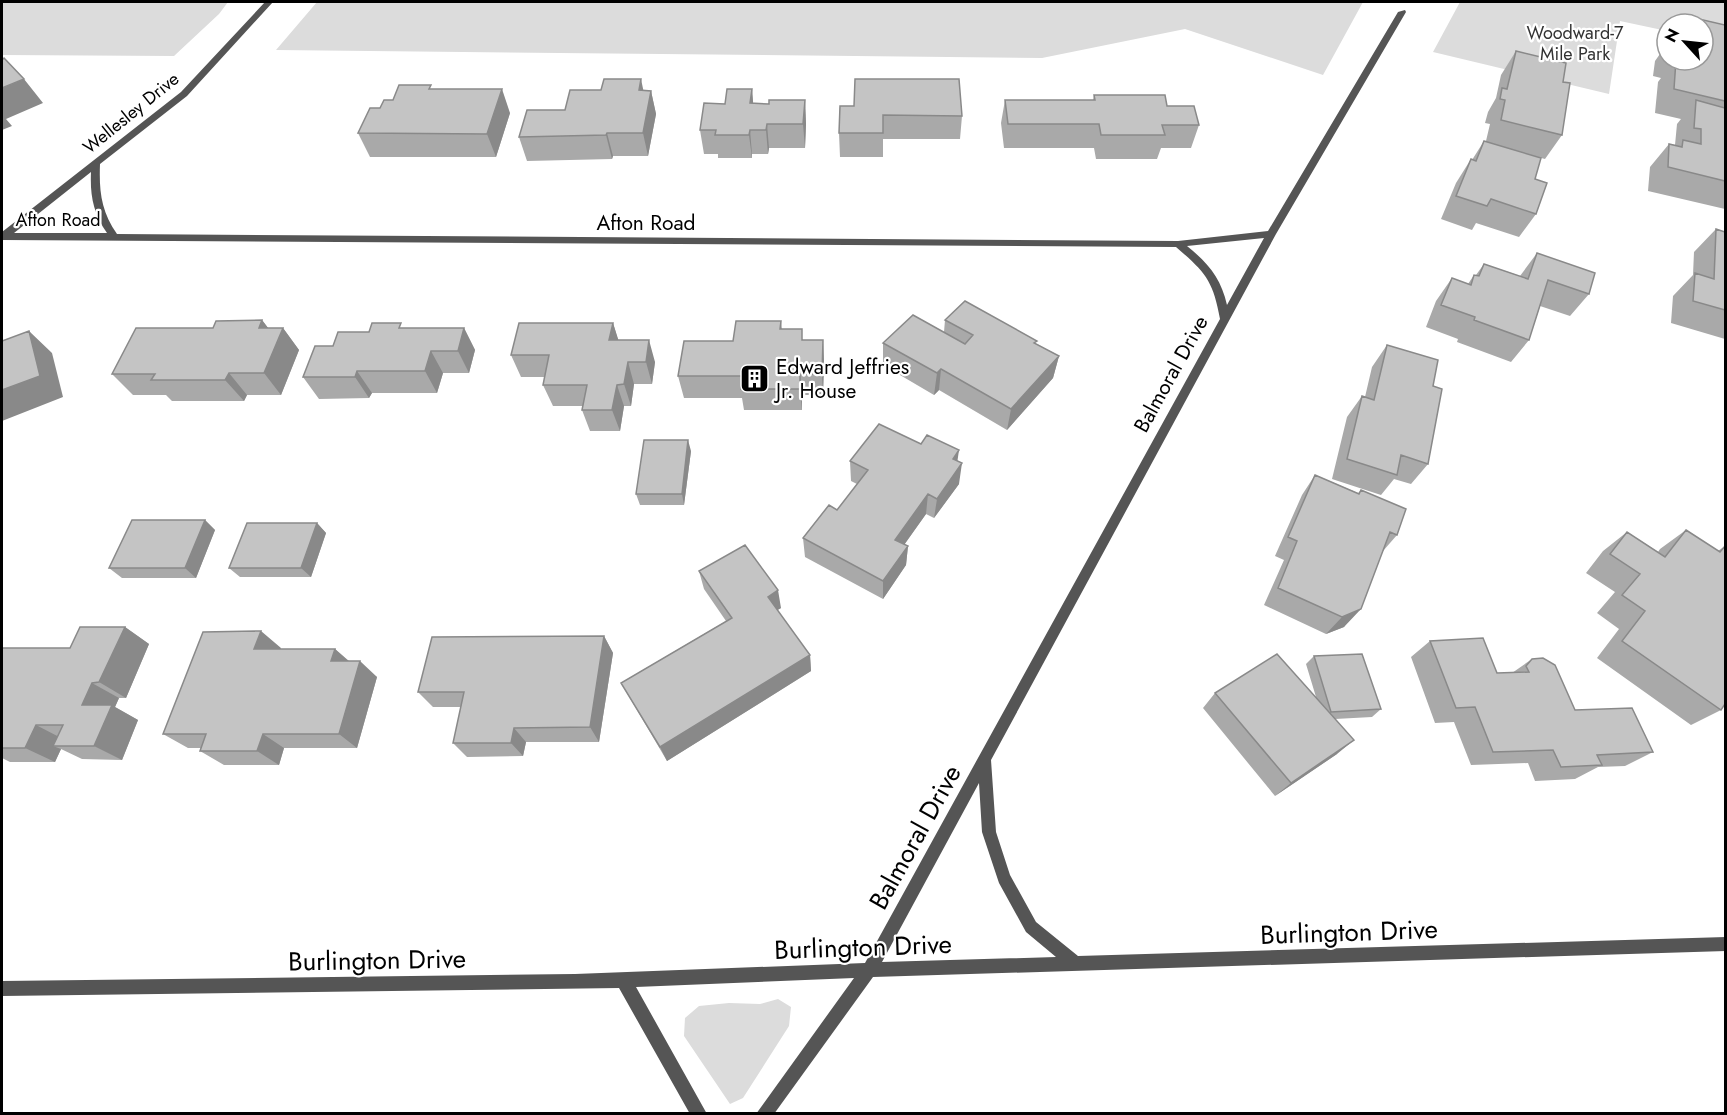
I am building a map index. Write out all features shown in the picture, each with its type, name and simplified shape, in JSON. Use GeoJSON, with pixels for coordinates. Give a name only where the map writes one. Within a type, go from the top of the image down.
{"type":"FeatureCollection","features":[{"type":"Feature","properties":{"kind":"street","name":"Wellesley Drive"},"geometry":{"type":"LineString","coordinates":[[2,237],[184,94],[269,2]]}},
{"type":"Feature","properties":{"kind":"street","name":"Balmoral Drive"},"geometry":{"type":"LineString","coordinates":[[764,1113],[869,970],[1271,234],[1402,12]]}},
{"type":"Feature","properties":{"kind":"street","name":"Afton Road"},"geometry":{"type":"LineString","coordinates":[[96,163],[94,189],[98,215],[114,237]]}},
{"type":"Feature","properties":{"kind":"street","name":"Afton Road"},"geometry":{"type":"LineString","coordinates":[[2,237],[1178,244],[1271,234]]}},
{"type":"Feature","properties":{"kind":"street"},"geometry":{"type":"LineString","coordinates":[[1178,244],[1205,266],[1220,288],[1225,320]]}},
{"type":"Feature","properties":{"kind":"street","name":"Balmoral Drive"},"geometry":{"type":"LineString","coordinates":[[984,760],[988,831],[1004,878],[1031,927],[1076,964]]}},
{"type":"Feature","properties":{"kind":"street","name":"Burlington Drive"},"geometry":{"type":"LineString","coordinates":[[2,989],[623,980],[869,970],[1725,944]]}},
{"type":"Feature","properties":{"kind":"street"},"geometry":{"type":"LineString","coordinates":[[623,980],[699,1113]]}},
{"type":"Feature","properties":{"kind":"green space"},"geometry":{"type":"Polygon","coordinates":[[[2,2],[228,2],[219,14],[174,56],[2,55],[2,2]]]}},
{"type":"Feature","properties":{"kind":"green space"},"geometry":{"type":"Polygon","coordinates":[[[317,2],[1363,2],[1323,75],[1185,29],[1042,58],[276,50],[317,2]]]}},
{"type":"Feature","properties":{"kind":"green space","name":"Woodward-7 Mile Park"},"geometry":{"type":"Polygon","coordinates":[[[1460,2],[1725,2],[1725,44],[1715,35],[1715,12],[1655,12],[1655,28],[1620,21],[1609,94],[1433,52],[1460,2]]]}},
{"type":"Feature","properties":{"kind":"green space"},"geometry":{"type":"Polygon","coordinates":[[[778,999],[791,1007],[789,1026],[743,1098],[730,1104],[684,1036],[685,1018],[699,1006],[729,1003],[760,1004],[778,999]]]}},
{"type":"Feature","properties":{"kind":"building"},"geometry":{"type":"Polygon","coordinates":[[[1715,23],[1725,25],[1725,101],[1674,89],[1675,72],[1715,72],[1715,23]]]}},
{"type":"Feature","properties":{"kind":"building"},"geometry":{"type":"Polygon","coordinates":[[[1516,51],[1566,63],[1563,82],[1570,83],[1562,135],[1501,120],[1505,100],[1500,99],[1502,88],[1507,89],[1516,51]]]}},
{"type":"Feature","properties":{"kind":"building"},"geometry":{"type":"Polygon","coordinates":[[[4,58],[24,79],[2,88],[2,60],[4,58]]]}},
{"type":"Feature","properties":{"kind":"building"},"geometry":{"type":"Polygon","coordinates":[[[604,79],[641,79],[639,90],[651,91],[643,133],[519,137],[527,110],[565,110],[570,90],[601,90],[604,79]]]}},
{"type":"Feature","properties":{"kind":"building"},"geometry":{"type":"Polygon","coordinates":[[[855,79],[959,79],[962,116],[883,115],[883,133],[839,133],[840,106],[854,106],[855,79]]]}},
{"type":"Feature","properties":{"kind":"building"},"geometry":{"type":"Polygon","coordinates":[[[399,85],[431,85],[429,89],[502,89],[487,134],[358,133],[370,108],[380,108],[384,100],[393,100],[399,85]]]}},
{"type":"Feature","properties":{"kind":"building"},"geometry":{"type":"Polygon","coordinates":[[[727,89],[752,89],[750,103],[769,104],[769,100],[805,100],[803,124],[767,124],[766,130],[750,130],[749,135],[715,135],[716,130],[700,130],[704,103],[725,104],[727,89]]]}},
{"type":"Feature","properties":{"kind":"building"},"geometry":{"type":"Polygon","coordinates":[[[1094,95],[1165,95],[1167,106],[1194,106],[1199,125],[1162,125],[1165,135],[1101,135],[1099,124],[1008,124],[1005,100],[1095,100],[1094,95]]]}},
{"type":"Feature","properties":{"kind":"building"},"geometry":{"type":"Polygon","coordinates":[[[1696,100],[1725,108],[1725,181],[1668,167],[1669,144],[1682,147],[1683,140],[1701,144],[1701,129],[1694,128],[1696,100]]]}},
{"type":"Feature","properties":{"kind":"building"},"geometry":{"type":"Polygon","coordinates":[[[1484,141],[1541,158],[1535,179],[1547,183],[1536,214],[1491,199],[1487,206],[1456,196],[1471,159],[1476,161],[1484,141]]]}},
{"type":"Feature","properties":{"kind":"building"},"geometry":{"type":"Polygon","coordinates":[[[1716,229],[1725,232],[1725,310],[1693,301],[1695,273],[1714,279],[1716,229]]]}},
{"type":"Feature","properties":{"kind":"building"},"geometry":{"type":"Polygon","coordinates":[[[1537,253],[1595,273],[1589,294],[1548,280],[1529,340],[1441,305],[1452,278],[1471,285],[1474,275],[1479,276],[1484,264],[1528,279],[1537,253]]]}},
{"type":"Feature","properties":{"kind":"building"},"geometry":{"type":"Polygon","coordinates":[[[965,301],[1037,341],[1034,343],[1059,356],[1011,409],[941,369],[937,373],[883,343],[913,315],[965,344],[973,335],[945,320],[965,301]]]}},
{"type":"Feature","properties":{"kind":"building"},"geometry":{"type":"Polygon","coordinates":[[[262,320],[259,328],[283,328],[264,373],[229,373],[225,380],[151,380],[155,374],[112,374],[136,328],[213,328],[216,321],[262,320]]]}},
{"type":"Feature","properties":{"kind":"building"},"geometry":{"type":"Polygon","coordinates":[[[736,321],[781,321],[780,329],[802,329],[802,340],[823,340],[822,374],[800,374],[800,389],[741,389],[742,376],[678,376],[684,341],[733,341],[736,321]]]}},
{"type":"Feature","properties":{"kind":"building"},"geometry":{"type":"Polygon","coordinates":[[[372,323],[401,323],[399,328],[464,328],[458,351],[431,351],[425,371],[357,371],[355,377],[303,377],[315,346],[333,346],[338,332],[369,332],[372,323]]]}},
{"type":"Feature","properties":{"kind":"building"},"geometry":{"type":"Polygon","coordinates":[[[519,323],[613,323],[609,340],[649,340],[646,362],[628,362],[624,384],[617,385],[612,410],[582,410],[587,385],[543,385],[549,355],[511,355],[519,323]]]}},
{"type":"Feature","properties":{"kind":"building"},"geometry":{"type":"Polygon","coordinates":[[[29,331],[40,376],[2,390],[2,341],[29,331]]]}},
{"type":"Feature","properties":{"kind":"building"},"geometry":{"type":"Polygon","coordinates":[[[1387,345],[1438,360],[1433,386],[1442,389],[1428,464],[1401,455],[1397,475],[1347,459],[1362,396],[1374,400],[1387,345]]]}},
{"type":"Feature","properties":{"kind":"building"},"geometry":{"type":"Polygon","coordinates":[[[879,424],[921,444],[927,435],[959,450],[953,459],[962,463],[937,499],[928,494],[895,540],[908,546],[883,581],[803,538],[829,505],[837,510],[868,470],[850,461],[879,424]]]}},
{"type":"Feature","properties":{"kind":"building"},"geometry":{"type":"Polygon","coordinates":[[[644,440],[688,440],[682,494],[636,494],[644,440]]]}},
{"type":"Feature","properties":{"kind":"building"},"geometry":{"type":"Polygon","coordinates":[[[1315,475],[1359,494],[1361,490],[1406,509],[1397,535],[1390,532],[1361,609],[1342,617],[1278,588],[1297,541],[1288,537],[1315,475]]]}},
{"type":"Feature","properties":{"kind":"building"},"geometry":{"type":"Polygon","coordinates":[[[132,520],[205,520],[185,568],[109,568],[132,520]]]}},
{"type":"Feature","properties":{"kind":"building"},"geometry":{"type":"Polygon","coordinates":[[[247,523],[317,523],[301,568],[229,568],[247,523]]]}},
{"type":"Feature","properties":{"kind":"building"},"geometry":{"type":"Polygon","coordinates":[[[1686,530],[1720,552],[1725,546],[1725,704],[1721,710],[1622,641],[1645,611],[1622,595],[1640,574],[1610,554],[1627,532],[1665,557],[1686,530]]]}},
{"type":"Feature","properties":{"kind":"building"},"geometry":{"type":"Polygon","coordinates":[[[745,545],[778,590],[768,597],[810,655],[660,747],[621,683],[732,618],[699,571],[745,545]]]}},
{"type":"Feature","properties":{"kind":"building"},"geometry":{"type":"Polygon","coordinates":[[[80,627],[125,627],[99,682],[92,683],[82,705],[112,705],[94,746],[53,746],[63,725],[36,725],[25,748],[2,748],[2,648],[70,648],[80,627]]]}},
{"type":"Feature","properties":{"kind":"building"},"geometry":{"type":"Polygon","coordinates":[[[261,631],[254,649],[335,649],[331,661],[360,661],[339,734],[263,734],[257,751],[200,751],[206,734],[163,734],[203,632],[261,631]]]}},
{"type":"Feature","properties":{"kind":"building"},"geometry":{"type":"Polygon","coordinates":[[[604,636],[590,727],[514,728],[511,743],[453,743],[464,692],[418,692],[432,637],[604,636]]]}},
{"type":"Feature","properties":{"kind":"building"},"geometry":{"type":"Polygon","coordinates":[[[1483,638],[1497,673],[1529,672],[1526,666],[1532,659],[1543,658],[1555,665],[1575,710],[1632,708],[1653,752],[1597,755],[1602,765],[1561,767],[1553,750],[1493,752],[1475,707],[1456,708],[1430,641],[1483,638]]]}},
{"type":"Feature","properties":{"kind":"building"},"geometry":{"type":"Polygon","coordinates":[[[1277,654],[1354,740],[1291,783],[1215,693],[1277,654]]]}},
{"type":"Feature","properties":{"kind":"building"},"geometry":{"type":"Polygon","coordinates":[[[1362,654],[1381,709],[1331,712],[1314,656],[1362,654]]]}},
{"type":"Feature","properties":{"kind":"place","name":"Edward Jeffries Jr. House"},"geometry":{"type":"Point","coordinates":[755,379]}}]}
